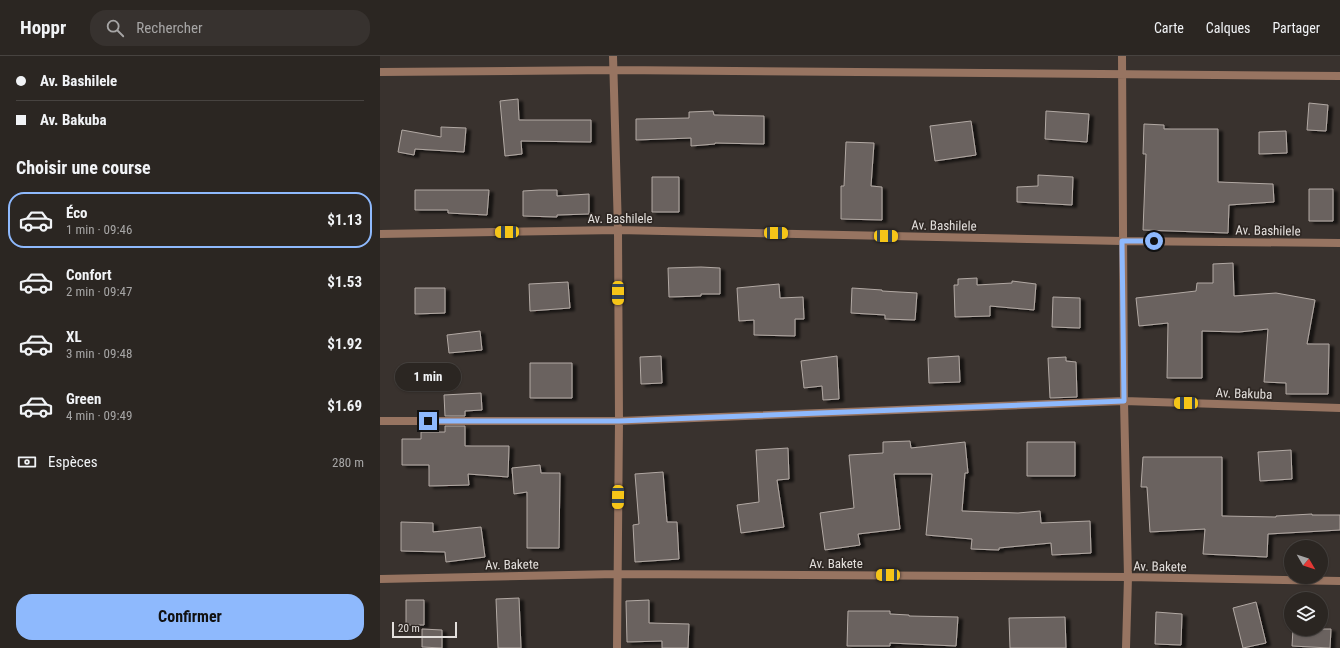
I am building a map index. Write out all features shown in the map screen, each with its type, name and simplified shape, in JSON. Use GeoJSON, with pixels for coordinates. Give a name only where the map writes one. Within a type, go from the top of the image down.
{"type":"FeatureCollection","features":[{"type":"Feature","properties":{"kind":"street"},"geometry":{"type":"LineString","coordinates":[[613,56],[618,230],[619,421],[617,648]]}},
{"type":"Feature","properties":{"kind":"street"},"geometry":{"type":"LineString","coordinates":[[1122,56],[1122,241],[1128,577],[1126,648]]}},
{"type":"Feature","properties":{"kind":"street"},"geometry":{"type":"LineString","coordinates":[[380,72],[614,70],[1340,76]]}},
{"type":"Feature","properties":{"kind":"street","name":"Av. Bashilele"},"geometry":{"type":"LineString","coordinates":[[380,234],[618,230],[1122,241],[1340,243]]}},
{"type":"Feature","properties":{"kind":"street","name":"Av. Bakuba"},"geometry":{"type":"LineString","coordinates":[[380,421],[619,421],[1124,401],[1340,408]]}},
{"type":"Feature","properties":{"kind":"street","name":"Av. Bakete"},"geometry":{"type":"LineString","coordinates":[[380,579],[617,574],[1128,577],[1340,581]]}},
{"type":"Feature","properties":{"kind":"building"},"geometry":{"type":"Polygon","coordinates":[[[518,99],[519,120],[591,120],[591,142],[521,141],[522,154],[505,156],[500,101],[518,99]]]}},
{"type":"Feature","properties":{"kind":"building"},"geometry":{"type":"Polygon","coordinates":[[[1309,103],[1328,105],[1326,131],[1307,130],[1309,103]]]}},
{"type":"Feature","properties":{"kind":"building"},"geometry":{"type":"Polygon","coordinates":[[[713,111],[714,115],[764,116],[764,144],[715,143],[691,146],[691,138],[636,140],[636,119],[689,118],[689,112],[713,111]]]}},
{"type":"Feature","properties":{"kind":"building"},"geometry":{"type":"Polygon","coordinates":[[[1046,111],[1089,114],[1087,142],[1045,139],[1046,111]]]}},
{"type":"Feature","properties":{"kind":"building"},"geometry":{"type":"Polygon","coordinates":[[[971,121],[976,155],[935,161],[930,126],[971,121]]]}},
{"type":"Feature","properties":{"kind":"building"},"geometry":{"type":"Polygon","coordinates":[[[1144,124],[1164,125],[1164,129],[1218,129],[1218,182],[1273,184],[1274,202],[1229,205],[1228,233],[1143,230],[1146,154],[1143,154],[1144,124]]]}},
{"type":"Feature","properties":{"kind":"building"},"geometry":{"type":"Polygon","coordinates":[[[441,127],[466,128],[464,152],[415,149],[414,155],[398,152],[402,130],[441,137],[441,127]]]}},
{"type":"Feature","properties":{"kind":"building"},"geometry":{"type":"Polygon","coordinates":[[[1286,131],[1287,153],[1259,154],[1259,132],[1286,131]]]}},
{"type":"Feature","properties":{"kind":"building"},"geometry":{"type":"Polygon","coordinates":[[[846,142],[874,143],[871,186],[882,187],[882,220],[841,219],[841,186],[844,186],[846,142]]]}},
{"type":"Feature","properties":{"kind":"building"},"geometry":{"type":"Polygon","coordinates":[[[1038,175],[1073,177],[1072,205],[1017,202],[1017,187],[1038,186],[1038,175]]]}},
{"type":"Feature","properties":{"kind":"building"},"geometry":{"type":"Polygon","coordinates":[[[652,177],[679,177],[679,212],[652,212],[652,177]]]}},
{"type":"Feature","properties":{"kind":"building"},"geometry":{"type":"Polygon","coordinates":[[[1309,189],[1333,189],[1333,221],[1309,221],[1309,189]]]}},
{"type":"Feature","properties":{"kind":"building"},"geometry":{"type":"Polygon","coordinates":[[[415,190],[489,190],[487,215],[448,213],[448,210],[415,210],[415,190]]]}},
{"type":"Feature","properties":{"kind":"building"},"geometry":{"type":"Polygon","coordinates":[[[557,190],[557,196],[589,194],[589,214],[557,215],[557,217],[523,216],[523,191],[557,190]]]}},
{"type":"Feature","properties":{"kind":"building"},"geometry":{"type":"Polygon","coordinates":[[[1233,263],[1234,296],[1276,293],[1315,300],[1307,344],[1329,344],[1328,394],[1286,394],[1286,383],[1264,382],[1268,329],[1239,332],[1202,331],[1202,378],[1167,378],[1168,323],[1139,326],[1136,298],[1196,291],[1197,283],[1213,283],[1213,264],[1233,263]]]}},
{"type":"Feature","properties":{"kind":"building"},"geometry":{"type":"Polygon","coordinates":[[[668,268],[720,268],[720,294],[669,297],[668,268]]]}},
{"type":"Feature","properties":{"kind":"building"},"geometry":{"type":"Polygon","coordinates":[[[977,278],[977,285],[1012,283],[1012,281],[1036,284],[1034,310],[990,306],[990,316],[955,317],[954,285],[958,285],[958,279],[977,278]]]}},
{"type":"Feature","properties":{"kind":"building"},"geometry":{"type":"Polygon","coordinates":[[[568,282],[570,308],[530,311],[529,284],[568,282]]]}},
{"type":"Feature","properties":{"kind":"building"},"geometry":{"type":"Polygon","coordinates":[[[779,284],[780,298],[803,297],[804,319],[795,319],[795,336],[754,335],[754,320],[739,321],[737,288],[779,284]]]}},
{"type":"Feature","properties":{"kind":"building"},"geometry":{"type":"Polygon","coordinates":[[[415,288],[445,288],[445,313],[415,314],[415,288]]]}},
{"type":"Feature","properties":{"kind":"building"},"geometry":{"type":"Polygon","coordinates":[[[852,288],[917,293],[915,320],[885,319],[885,315],[851,313],[852,288]]]}},
{"type":"Feature","properties":{"kind":"building"},"geometry":{"type":"Polygon","coordinates":[[[1053,297],[1080,298],[1080,328],[1052,327],[1053,297]]]}},
{"type":"Feature","properties":{"kind":"building"},"geometry":{"type":"Polygon","coordinates":[[[480,331],[482,350],[449,353],[447,335],[480,331]]]}},
{"type":"Feature","properties":{"kind":"building"},"geometry":{"type":"Polygon","coordinates":[[[661,356],[662,383],[641,384],[640,357],[661,356]]]}},
{"type":"Feature","properties":{"kind":"building"},"geometry":{"type":"Polygon","coordinates":[[[837,356],[839,399],[823,400],[822,386],[804,388],[801,361],[837,356]]]}},
{"type":"Feature","properties":{"kind":"building"},"geometry":{"type":"Polygon","coordinates":[[[959,356],[960,382],[929,383],[928,358],[959,356]]]}},
{"type":"Feature","properties":{"kind":"building"},"geometry":{"type":"Polygon","coordinates":[[[1066,357],[1066,361],[1076,362],[1077,397],[1050,398],[1048,358],[1066,357]]]}},
{"type":"Feature","properties":{"kind":"building"},"geometry":{"type":"Polygon","coordinates":[[[530,363],[572,363],[572,398],[530,398],[530,363]]]}},
{"type":"Feature","properties":{"kind":"building"},"geometry":{"type":"Polygon","coordinates":[[[481,393],[482,410],[465,411],[465,416],[445,416],[444,395],[481,393]]]}},
{"type":"Feature","properties":{"kind":"building"},"geometry":{"type":"Polygon","coordinates":[[[445,426],[465,426],[465,446],[509,446],[508,477],[468,474],[469,485],[429,486],[429,465],[402,465],[402,439],[421,439],[421,432],[445,432],[445,426]]]}},
{"type":"Feature","properties":{"kind":"building"},"geometry":{"type":"Polygon","coordinates":[[[910,441],[911,448],[965,442],[968,473],[965,473],[962,511],[1018,513],[1040,511],[1041,523],[1090,521],[1091,553],[1052,555],[1051,543],[999,548],[999,550],[971,549],[972,539],[926,535],[932,474],[894,474],[900,529],[858,534],[860,545],[825,550],[820,513],[854,508],[849,455],[883,453],[883,442],[910,441]]]}},
{"type":"Feature","properties":{"kind":"building"},"geometry":{"type":"Polygon","coordinates":[[[1027,442],[1075,442],[1075,476],[1027,476],[1027,442]]]}},
{"type":"Feature","properties":{"kind":"building"},"geometry":{"type":"Polygon","coordinates":[[[788,448],[789,479],[777,480],[784,527],[741,533],[737,505],[759,502],[756,450],[788,448]]]}},
{"type":"Feature","properties":{"kind":"building"},"geometry":{"type":"Polygon","coordinates":[[[1291,450],[1292,479],[1260,481],[1258,452],[1291,450]]]}},
{"type":"Feature","properties":{"kind":"building"},"geometry":{"type":"Polygon","coordinates":[[[1143,457],[1222,457],[1222,516],[1276,517],[1312,514],[1340,515],[1340,530],[1268,534],[1267,557],[1203,554],[1205,529],[1150,532],[1147,487],[1141,487],[1143,457]]]}},
{"type":"Feature","properties":{"kind":"building"},"geometry":{"type":"Polygon","coordinates":[[[540,465],[541,473],[560,473],[559,548],[527,548],[527,492],[514,494],[512,468],[540,465]]]}},
{"type":"Feature","properties":{"kind":"building"},"geometry":{"type":"Polygon","coordinates":[[[663,472],[667,522],[677,522],[679,559],[635,562],[633,525],[639,524],[635,474],[663,472]]]}},
{"type":"Feature","properties":{"kind":"building"},"geometry":{"type":"Polygon","coordinates":[[[401,522],[433,523],[433,532],[481,527],[485,557],[446,562],[445,552],[401,551],[401,522]]]}},
{"type":"Feature","properties":{"kind":"building"},"geometry":{"type":"Polygon","coordinates":[[[519,598],[521,648],[498,648],[496,599],[519,598]]]}},
{"type":"Feature","properties":{"kind":"building"},"geometry":{"type":"Polygon","coordinates":[[[406,600],[424,600],[424,625],[406,625],[406,600]]]}},
{"type":"Feature","properties":{"kind":"building"},"geometry":{"type":"Polygon","coordinates":[[[649,600],[649,623],[689,624],[688,648],[662,648],[662,641],[627,642],[626,601],[649,600]]]}},
{"type":"Feature","properties":{"kind":"building"},"geometry":{"type":"Polygon","coordinates":[[[1256,602],[1266,643],[1243,648],[1233,608],[1256,602]]]}},
{"type":"Feature","properties":{"kind":"building"},"geometry":{"type":"Polygon","coordinates":[[[848,611],[890,611],[890,614],[909,616],[958,617],[956,646],[890,643],[890,646],[847,646],[848,611]]]}},
{"type":"Feature","properties":{"kind":"building"},"geometry":{"type":"Polygon","coordinates":[[[1156,612],[1182,614],[1181,645],[1155,644],[1156,612]]]}},
{"type":"Feature","properties":{"kind":"building"},"geometry":{"type":"Polygon","coordinates":[[[1065,617],[1066,648],[1010,648],[1009,618],[1065,617]]]}},
{"type":"Feature","properties":{"kind":"building"},"geometry":{"type":"Polygon","coordinates":[[[422,629],[442,630],[442,648],[422,647],[422,629]]]}},
{"type":"Feature","properties":{"kind":"building"},"geometry":{"type":"Polygon","coordinates":[[[1328,629],[1331,629],[1330,648],[1292,646],[1293,636],[1328,636],[1328,629]]]}},
{"type":"Feature","properties":{"kind":"route"},"geometry":{"type":"LineString","coordinates":[[428,421],[619,421],[1124,401],[1122,241],[1154,241]]}}]}
